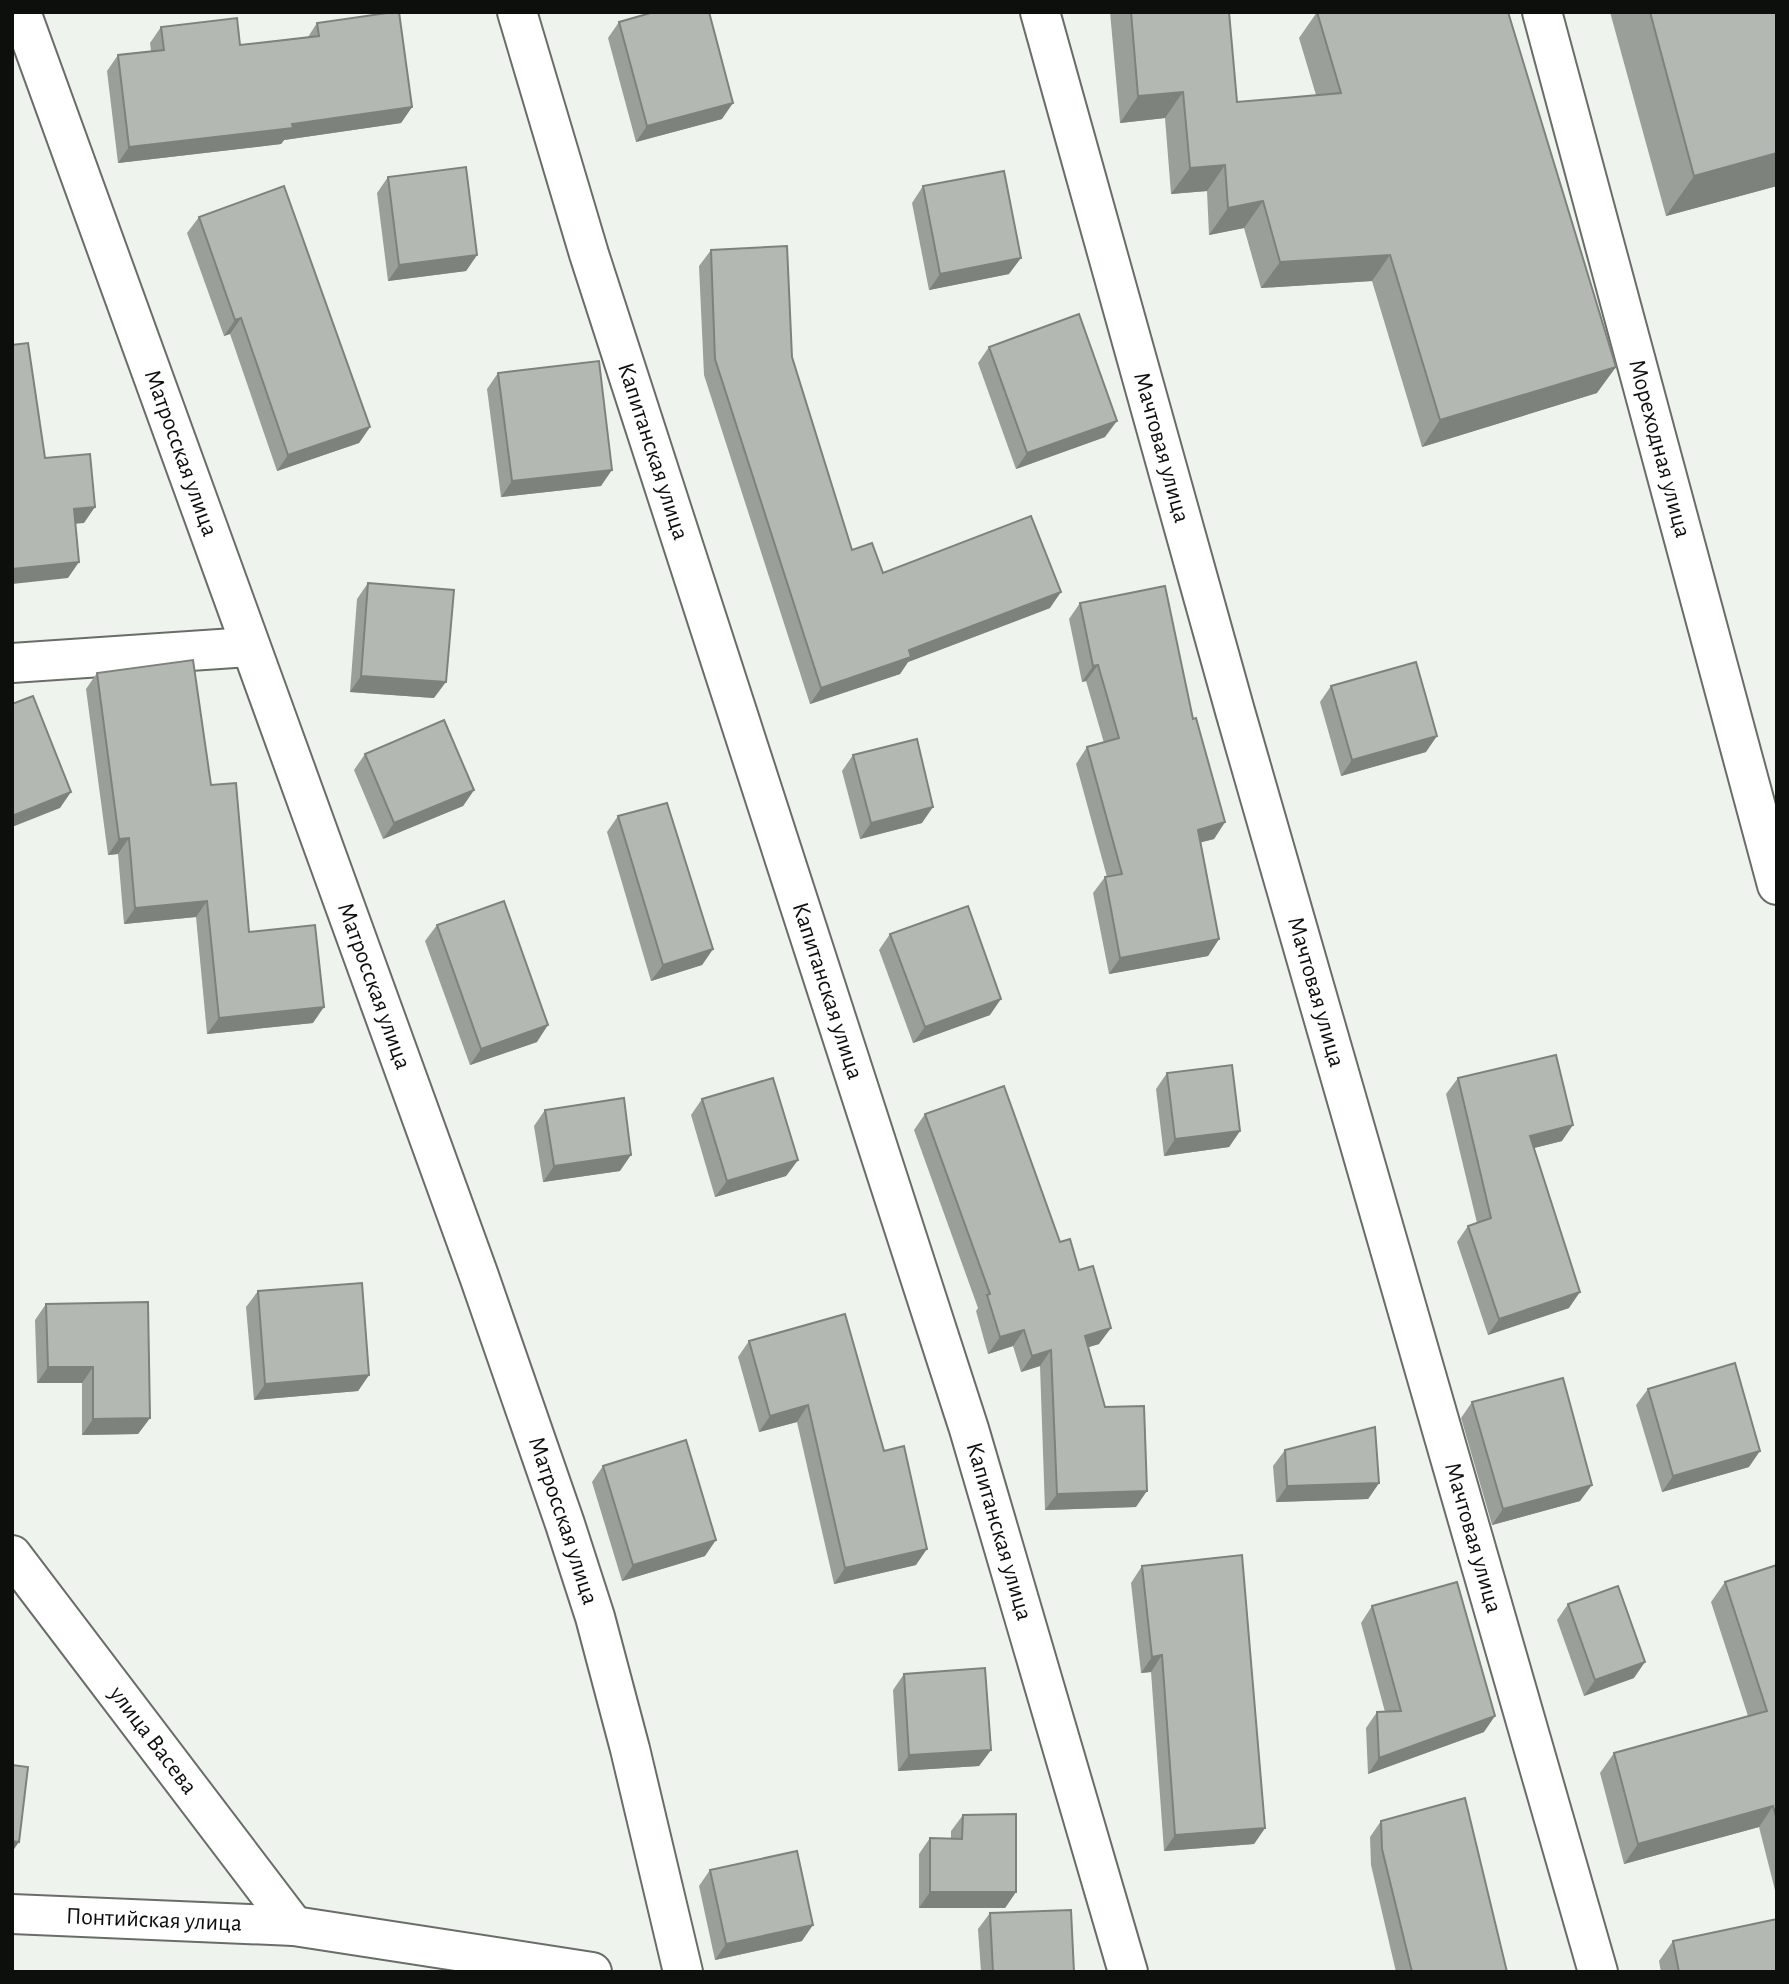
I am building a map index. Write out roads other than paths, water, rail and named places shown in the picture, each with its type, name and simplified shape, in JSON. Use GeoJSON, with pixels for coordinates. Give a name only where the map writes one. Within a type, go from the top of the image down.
{"type":"FeatureCollection","features":[{"type":"Feature","properties":{"kind":"street","name":"Матросская улица"},"geometry":{"type":"LineString","coordinates":[[21,12],[249,647],[480,1276],[565,1524],[595,1617],[631,1749],[683,1972]]}},
{"type":"Feature","properties":{"kind":"street","name":"Капитанская улица"},"geometry":{"type":"LineString","coordinates":[[517,12],[589,254],[969,1429],[1128,1972]]}},
{"type":"Feature","properties":{"kind":"street","name":"Мачтовая улица"},"geometry":{"type":"LineString","coordinates":[[1040,12],[1235,711],[1598,1972]]}},
{"type":"Feature","properties":{"kind":"street","name":"Мореходная улица"},"geometry":{"type":"LineString","coordinates":[[1542,12],[1777,885]]}},
{"type":"Feature","properties":{"kind":"street"},"geometry":{"type":"LineString","coordinates":[[12,663],[249,647]]}},
{"type":"Feature","properties":{"kind":"street","name":"улица Васева"},"geometry":{"type":"LineString","coordinates":[[12,1555],[294,1926]]}},
{"type":"Feature","properties":{"kind":"street","name":"Понтийская улица"},"geometry":{"type":"LineString","coordinates":[[12,1914],[294,1926],[593,1972]]}}]}
